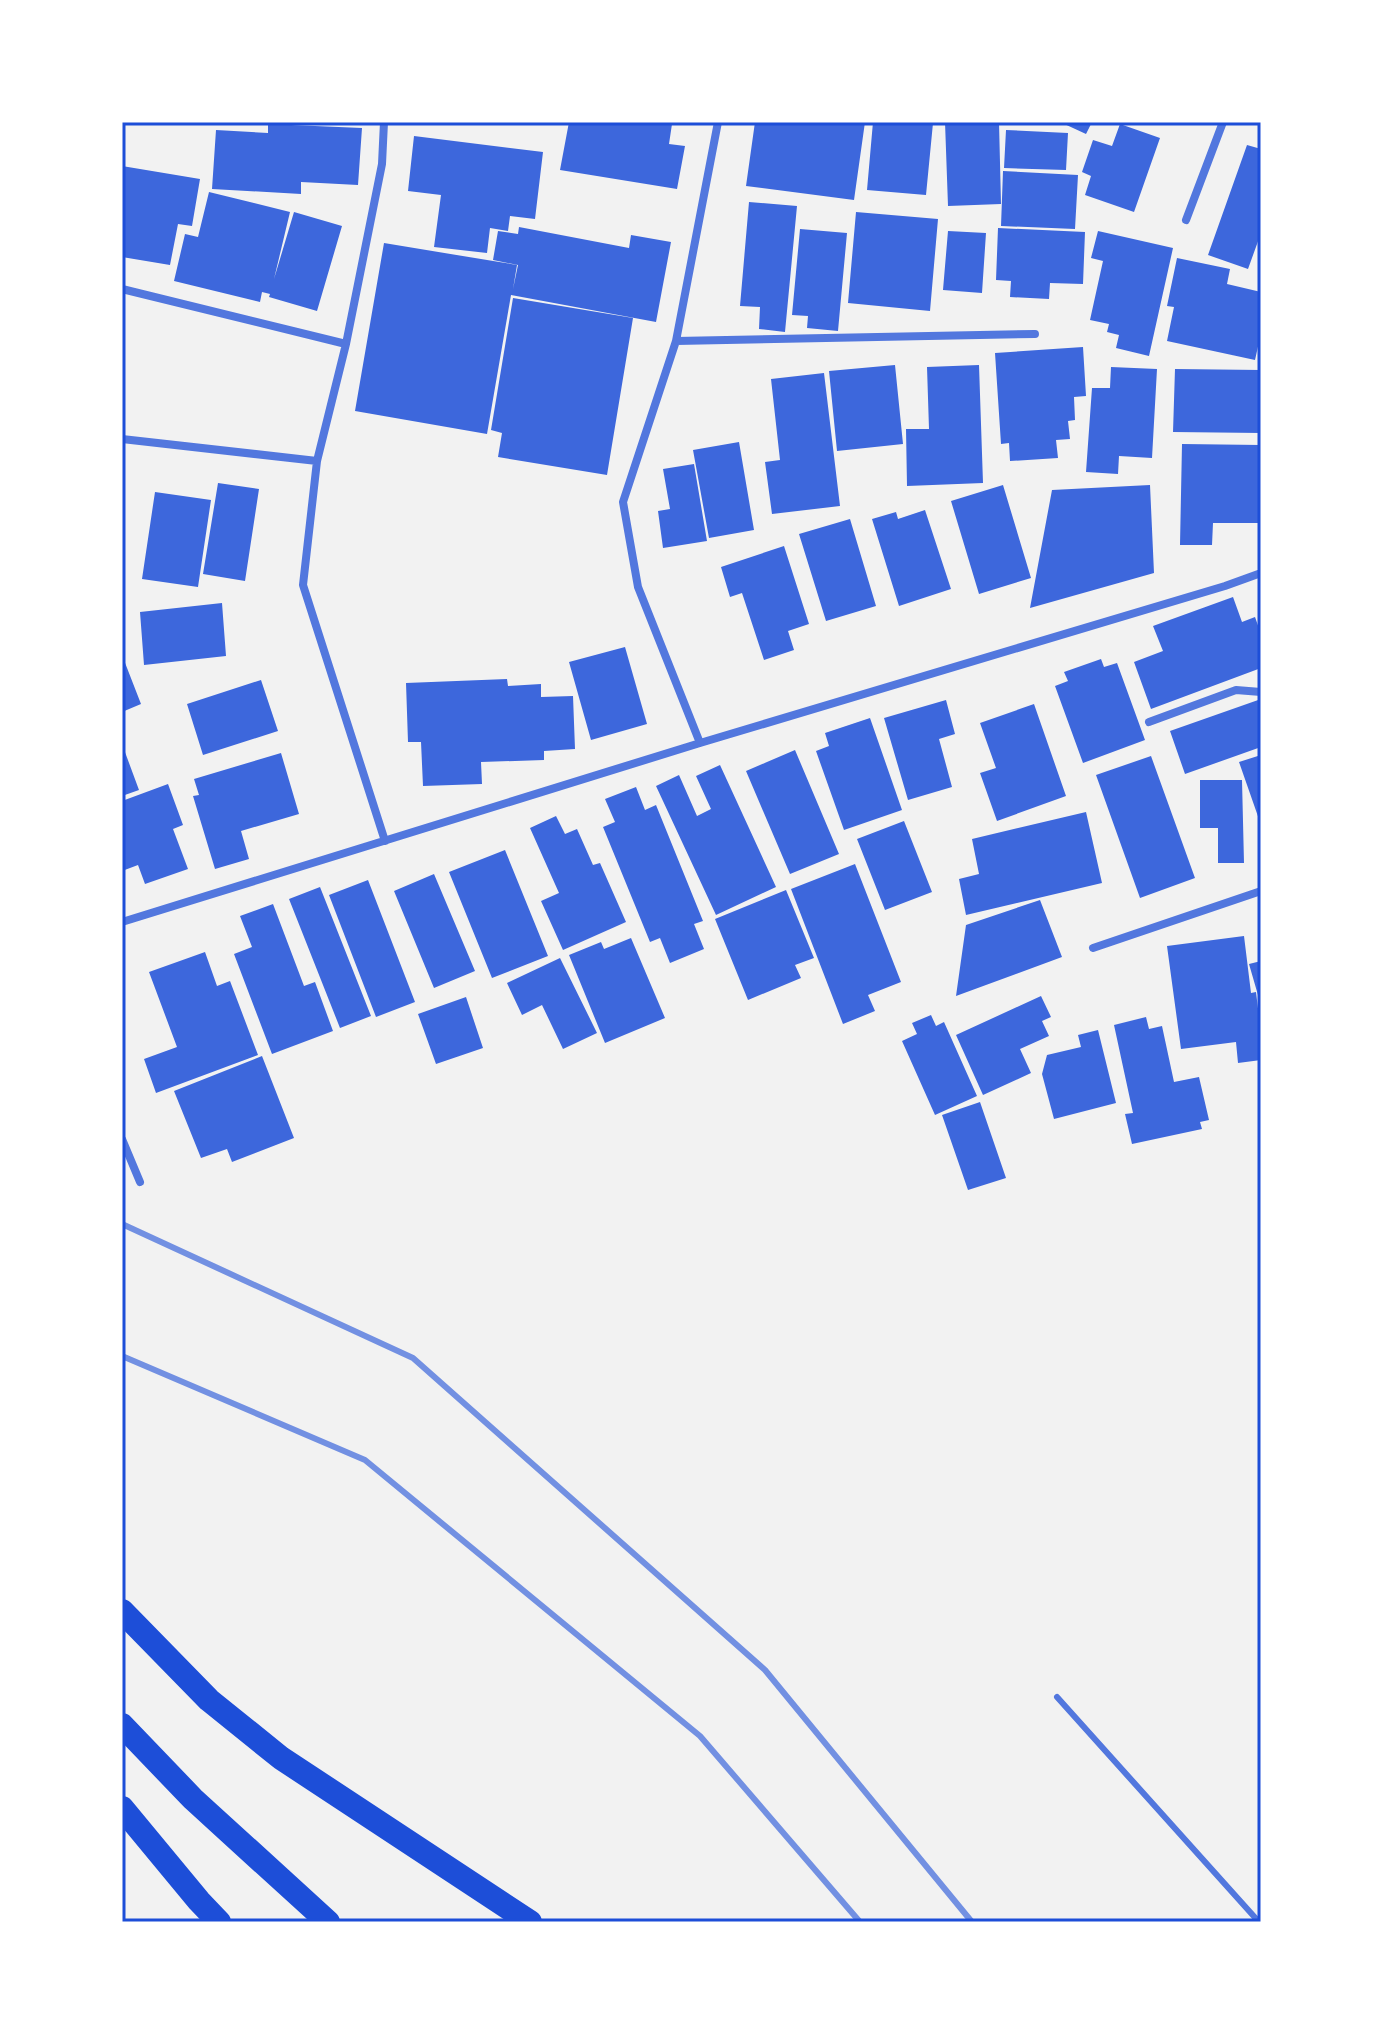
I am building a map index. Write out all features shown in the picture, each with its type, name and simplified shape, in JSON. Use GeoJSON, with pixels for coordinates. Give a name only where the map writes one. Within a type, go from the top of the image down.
{"type":"FeatureCollection","features":[{"type":"Feature","properties":{"kind":"highway"},"geometry":{"type":"LineString","coordinates":[[122,1611],[209,1700],[281,1758],[530,1922]]}},
{"type":"Feature","properties":{"kind":"highway"},"geometry":{"type":"LineString","coordinates":[[122,1725],[193,1799],[328,1922]]}},
{"type":"Feature","properties":{"kind":"highway"},"geometry":{"type":"LineString","coordinates":[[122,1808],[219,1922]]}},
{"type":"Feature","properties":{"kind":"street"},"geometry":{"type":"LineString","coordinates":[[384,122],[382,164],[346,344],[317,461],[303,585],[385,841]]}},
{"type":"Feature","properties":{"kind":"street"},"geometry":{"type":"LineString","coordinates":[[700,743],[638,587],[623,502],[676,341],[718,122]]}},
{"type":"Feature","properties":{"kind":"street"},"geometry":{"type":"LineString","coordinates":[[1186,220],[1223,122]]}},
{"type":"Feature","properties":{"kind":"street"},"geometry":{"type":"LineString","coordinates":[[122,289],[346,344]]}},
{"type":"Feature","properties":{"kind":"street"},"geometry":{"type":"LineString","coordinates":[[676,341],[1035,334]]}},
{"type":"Feature","properties":{"kind":"street"},"geometry":{"type":"LineString","coordinates":[[122,439],[317,461]]}},
{"type":"Feature","properties":{"kind":"street"},"geometry":{"type":"LineString","coordinates":[[122,922],[1261,573]]}},
{"type":"Feature","properties":{"kind":"street"},"geometry":{"type":"LineString","coordinates":[[1149,722],[1236,690],[1261,692]]}},
{"type":"Feature","properties":{"kind":"street"},"geometry":{"type":"LineString","coordinates":[[1093,948],[1261,891]]}},
{"type":"Feature","properties":{"kind":"street"},"geometry":{"type":"LineString","coordinates":[[122,1139],[140,1182]]}},
{"type":"Feature","properties":{"kind":"lane"},"geometry":{"type":"LineString","coordinates":[[1057,1697],[1259,1922]]}},
{"type":"Feature","properties":{"kind":"building"},"geometry":{"type":"Polygon","coordinates":[[[569,122],[672,124],[669,144],[685,146],[677,189],[560,170],[569,122]]]}},
{"type":"Feature","properties":{"kind":"building"},"geometry":{"type":"Polygon","coordinates":[[[755,122],[865,122],[854,200],[746,186],[755,122]]]}},
{"type":"Feature","properties":{"kind":"building"},"geometry":{"type":"Polygon","coordinates":[[[873,122],[933,123],[926,195],[867,190],[873,122]]]}},
{"type":"Feature","properties":{"kind":"building"},"geometry":{"type":"Polygon","coordinates":[[[945,122],[999,122],[1001,204],[948,206],[945,122]]]}},
{"type":"Feature","properties":{"kind":"building"},"geometry":{"type":"Polygon","coordinates":[[[1060,122],[1092,122],[1086,134],[1060,122]]]}},
{"type":"Feature","properties":{"kind":"building"},"geometry":{"type":"Polygon","coordinates":[[[268,124],[362,128],[358,185],[301,182],[301,194],[212,189],[216,130],[268,133],[268,124]]]}},
{"type":"Feature","properties":{"kind":"building"},"geometry":{"type":"Polygon","coordinates":[[[1120,124],[1160,138],[1134,212],[1085,195],[1091,176],[1082,172],[1093,140],[1112,146],[1120,124]]]}},
{"type":"Feature","properties":{"kind":"building"},"geometry":{"type":"Polygon","coordinates":[[[1006,130],[1068,133],[1066,170],[1004,168],[1006,130]]]}},
{"type":"Feature","properties":{"kind":"building"},"geometry":{"type":"Polygon","coordinates":[[[414,136],[543,152],[535,219],[510,216],[508,231],[490,228],[487,253],[434,247],[441,195],[408,191],[414,136]]]}},
{"type":"Feature","properties":{"kind":"building"},"geometry":{"type":"Polygon","coordinates":[[[1247,145],[1261,149],[1261,233],[1248,269],[1208,255],[1247,145]]]}},
{"type":"Feature","properties":{"kind":"building"},"geometry":{"type":"Polygon","coordinates":[[[122,166],[200,179],[192,226],[178,224],[170,265],[122,257],[122,166]]]}},
{"type":"Feature","properties":{"kind":"building"},"geometry":{"type":"Polygon","coordinates":[[[1003,171],[1078,175],[1075,229],[1001,226],[1003,171]]]}},
{"type":"Feature","properties":{"kind":"building"},"geometry":{"type":"Polygon","coordinates":[[[209,192],[290,212],[274,279],[294,212],[342,226],[317,311],[269,297],[270,294],[262,292],[260,302],[174,281],[185,234],[198,237],[209,192]]]}},
{"type":"Feature","properties":{"kind":"building"},"geometry":{"type":"Polygon","coordinates":[[[749,202],[797,206],[785,332],[759,329],[760,307],[740,306],[749,202]]]}},
{"type":"Feature","properties":{"kind":"building"},"geometry":{"type":"Polygon","coordinates":[[[856,212],[938,219],[930,311],[848,303],[856,212]]]}},
{"type":"Feature","properties":{"kind":"building"},"geometry":{"type":"Polygon","coordinates":[[[519,227],[629,248],[631,235],[671,242],[656,322],[511,295],[487,434],[355,411],[384,243],[517,265],[513,289],[518,265],[493,260],[498,231],[518,234],[519,227]]]}},
{"type":"Feature","properties":{"kind":"building"},"geometry":{"type":"Polygon","coordinates":[[[998,228],[1085,232],[1083,284],[1050,283],[1049,299],[1010,297],[1011,281],[996,280],[998,228]]]}},
{"type":"Feature","properties":{"kind":"building"},"geometry":{"type":"Polygon","coordinates":[[[800,229],[847,233],[838,331],[807,328],[808,316],[792,315],[800,229]]]}},
{"type":"Feature","properties":{"kind":"building"},"geometry":{"type":"Polygon","coordinates":[[[948,231],[986,233],[982,293],[943,290],[948,231]]]}},
{"type":"Feature","properties":{"kind":"building"},"geometry":{"type":"Polygon","coordinates":[[[1098,231],[1173,248],[1149,356],[1116,348],[1119,335],[1107,332],[1109,324],[1090,320],[1103,261],[1091,258],[1098,231]]]}},
{"type":"Feature","properties":{"kind":"building"},"geometry":{"type":"Polygon","coordinates":[[[1177,258],[1230,269],[1227,284],[1261,292],[1261,333],[1255,360],[1167,341],[1174,307],[1167,306],[1177,258]]]}},
{"type":"Feature","properties":{"kind":"building"},"geometry":{"type":"Polygon","coordinates":[[[513,298],[633,318],[607,475],[498,457],[502,433],[491,430],[513,298]]]}},
{"type":"Feature","properties":{"kind":"building"},"geometry":{"type":"Polygon","coordinates":[[[1083,347],[1086,396],[1074,397],[1075,420],[1068,421],[1070,439],[1056,440],[1058,458],[1010,461],[1009,443],[1001,444],[995,353],[1083,347]]]}},
{"type":"Feature","properties":{"kind":"building"},"geometry":{"type":"Polygon","coordinates":[[[895,365],[903,444],[837,451],[829,371],[895,365]]]}},
{"type":"Feature","properties":{"kind":"building"},"geometry":{"type":"Polygon","coordinates":[[[979,365],[983,483],[907,486],[906,429],[929,429],[927,367],[979,365]]]}},
{"type":"Feature","properties":{"kind":"building"},"geometry":{"type":"Polygon","coordinates":[[[1111,367],[1157,369],[1152,458],[1119,456],[1118,474],[1086,472],[1092,388],[1110,388],[1111,367]]]}},
{"type":"Feature","properties":{"kind":"building"},"geometry":{"type":"Polygon","coordinates":[[[1175,369],[1261,370],[1261,433],[1173,432],[1175,369]]]}},
{"type":"Feature","properties":{"kind":"building"},"geometry":{"type":"Polygon","coordinates":[[[824,373],[840,506],[772,514],[765,462],[780,460],[771,379],[824,373]]]}},
{"type":"Feature","properties":{"kind":"building"},"geometry":{"type":"Polygon","coordinates":[[[739,442],[754,530],[709,538],[693,450],[739,442]]]}},
{"type":"Feature","properties":{"kind":"building"},"geometry":{"type":"Polygon","coordinates":[[[1182,444],[1261,445],[1261,523],[1213,523],[1212,545],[1180,545],[1182,444]]]}},
{"type":"Feature","properties":{"kind":"building"},"geometry":{"type":"Polygon","coordinates":[[[694,464],[707,541],[663,548],[658,511],[670,509],[663,469],[694,464]]]}},
{"type":"Feature","properties":{"kind":"building"},"geometry":{"type":"Polygon","coordinates":[[[218,483],[259,489],[245,581],[203,574],[218,483]]]}},
{"type":"Feature","properties":{"kind":"building"},"geometry":{"type":"Polygon","coordinates":[[[1003,485],[1031,578],[979,594],[951,501],[1003,485]]]}},
{"type":"Feature","properties":{"kind":"building"},"geometry":{"type":"Polygon","coordinates":[[[1150,485],[1154,573],[1030,608],[1052,490],[1150,485]]]}},
{"type":"Feature","properties":{"kind":"building"},"geometry":{"type":"Polygon","coordinates":[[[155,492],[211,500],[198,587],[142,579],[155,492]]]}},
{"type":"Feature","properties":{"kind":"building"},"geometry":{"type":"Polygon","coordinates":[[[925,510],[951,589],[899,606],[872,519],[896,512],[898,519],[925,510]]]}},
{"type":"Feature","properties":{"kind":"building"},"geometry":{"type":"Polygon","coordinates":[[[850,519],[876,606],[826,621],[799,534],[850,519]]]}},
{"type":"Feature","properties":{"kind":"building"},"geometry":{"type":"Polygon","coordinates":[[[784,546],[809,624],[788,631],[794,650],[764,660],[742,593],[730,597],[721,567],[784,546]]]}},
{"type":"Feature","properties":{"kind":"building"},"geometry":{"type":"Polygon","coordinates":[[[1233,597],[1242,622],[1255,617],[1261,634],[1261,668],[1151,709],[1134,662],[1163,651],[1153,626],[1233,597]]]}},
{"type":"Feature","properties":{"kind":"building"},"geometry":{"type":"Polygon","coordinates":[[[222,603],[226,656],[144,665],[140,612],[222,603]]]}},
{"type":"Feature","properties":{"kind":"building"},"geometry":{"type":"Polygon","coordinates":[[[625,647],[647,724],[591,740],[569,662],[625,647]]]}},
{"type":"Feature","properties":{"kind":"building"},"geometry":{"type":"Polygon","coordinates":[[[122,655],[141,704],[122,712],[122,655]]]}},
{"type":"Feature","properties":{"kind":"building"},"geometry":{"type":"Polygon","coordinates":[[[1101,659],[1104,667],[1117,663],[1145,740],[1083,763],[1055,686],[1068,681],[1064,672],[1101,659]]]}},
{"type":"Feature","properties":{"kind":"building"},"geometry":{"type":"Polygon","coordinates":[[[507,679],[508,686],[541,684],[541,697],[573,696],[575,749],[544,751],[544,760],[481,762],[482,784],[423,786],[421,742],[408,742],[406,683],[507,679]]]}},
{"type":"Feature","properties":{"kind":"building"},"geometry":{"type":"Polygon","coordinates":[[[261,680],[278,731],[203,755],[187,704],[261,680]]]}},
{"type":"Feature","properties":{"kind":"building"},"geometry":{"type":"Polygon","coordinates":[[[1261,699],[1261,747],[1185,774],[1170,731],[1261,699]]]}},
{"type":"Feature","properties":{"kind":"building"},"geometry":{"type":"Polygon","coordinates":[[[946,700],[955,734],[939,739],[952,787],[908,800],[884,718],[946,700]]]}},
{"type":"Feature","properties":{"kind":"building"},"geometry":{"type":"Polygon","coordinates":[[[1034,704],[1066,796],[997,821],[980,773],[996,768],[980,723],[1034,704]]]}},
{"type":"Feature","properties":{"kind":"building"},"geometry":{"type":"Polygon","coordinates":[[[870,718],[902,810],[844,830],[816,751],[829,746],[825,733],[870,718]]]}},
{"type":"Feature","properties":{"kind":"building"},"geometry":{"type":"Polygon","coordinates":[[[122,744],[139,790],[122,796],[122,744]]]}},
{"type":"Feature","properties":{"kind":"building"},"geometry":{"type":"Polygon","coordinates":[[[795,750],[839,854],[790,874],[746,771],[795,750]]]}},
{"type":"Feature","properties":{"kind":"building"},"geometry":{"type":"Polygon","coordinates":[[[281,753],[299,814],[241,831],[249,859],[215,869],[193,796],[199,795],[194,779],[281,753]]]}},
{"type":"Feature","properties":{"kind":"building"},"geometry":{"type":"Polygon","coordinates":[[[1261,755],[1261,825],[1239,762],[1261,755]]]}},
{"type":"Feature","properties":{"kind":"building"},"geometry":{"type":"Polygon","coordinates":[[[1151,756],[1195,878],[1140,898],[1096,775],[1151,756]]]}},
{"type":"Feature","properties":{"kind":"building"},"geometry":{"type":"Polygon","coordinates":[[[720,765],[776,887],[716,915],[656,786],[679,775],[697,816],[711,809],[696,776],[720,765]]]}},
{"type":"Feature","properties":{"kind":"building"},"geometry":{"type":"Polygon","coordinates":[[[1200,780],[1242,780],[1244,863],[1218,863],[1218,828],[1200,828],[1200,780]]]}},
{"type":"Feature","properties":{"kind":"building"},"geometry":{"type":"Polygon","coordinates":[[[168,784],[183,825],[173,829],[188,869],[145,884],[138,865],[122,871],[122,801],[168,784]]]}},
{"type":"Feature","properties":{"kind":"building"},"geometry":{"type":"Polygon","coordinates":[[[636,787],[645,810],[656,805],[703,921],[694,924],[704,949],[670,963],[660,938],[650,942],[603,827],[615,822],[605,799],[636,787]]]}},
{"type":"Feature","properties":{"kind":"building"},"geometry":{"type":"Polygon","coordinates":[[[1086,812],[1102,883],[966,915],[959,879],[979,874],[972,839],[1086,812]]]}},
{"type":"Feature","properties":{"kind":"building"},"geometry":{"type":"Polygon","coordinates":[[[556,816],[565,834],[577,829],[593,865],[600,863],[626,922],[563,950],[541,901],[559,893],[530,828],[556,816]]]}},
{"type":"Feature","properties":{"kind":"building"},"geometry":{"type":"Polygon","coordinates":[[[904,821],[932,892],[885,910],[857,839],[904,821]]]}},
{"type":"Feature","properties":{"kind":"building"},"geometry":{"type":"Polygon","coordinates":[[[505,850],[548,956],[492,978],[449,872],[505,850]]]}},
{"type":"Feature","properties":{"kind":"building"},"geometry":{"type":"Polygon","coordinates":[[[855,864],[901,982],[868,995],[875,1011],[843,1024],[791,889],[855,864]]]}},
{"type":"Feature","properties":{"kind":"building"},"geometry":{"type":"Polygon","coordinates":[[[434,874],[475,971],[434,988],[394,891],[434,874]]]}},
{"type":"Feature","properties":{"kind":"building"},"geometry":{"type":"Polygon","coordinates":[[[368,880],[415,1002],[376,1017],[329,895],[368,880]]]}},
{"type":"Feature","properties":{"kind":"building"},"geometry":{"type":"Polygon","coordinates":[[[320,887],[371,1016],[340,1028],[289,899],[320,887]]]}},
{"type":"Feature","properties":{"kind":"building"},"geometry":{"type":"Polygon","coordinates":[[[786,890],[814,958],[795,965],[801,978],[748,1000],[715,919],[786,890]]]}},
{"type":"Feature","properties":{"kind":"building"},"geometry":{"type":"Polygon","coordinates":[[[1040,900],[1062,957],[956,996],[966,925],[1040,900]]]}},
{"type":"Feature","properties":{"kind":"building"},"geometry":{"type":"Polygon","coordinates":[[[273,904],[304,986],[315,982],[333,1031],[272,1054],[234,954],[252,947],[240,916],[273,904]]]}},
{"type":"Feature","properties":{"kind":"building"},"geometry":{"type":"Polygon","coordinates":[[[1244,936],[1251,993],[1256,992],[1261,1060],[1238,1063],[1236,1042],[1181,1049],[1167,946],[1244,936]]]}},
{"type":"Feature","properties":{"kind":"building"},"geometry":{"type":"Polygon","coordinates":[[[631,938],[665,1018],[605,1043],[569,955],[601,942],[604,949],[631,938]]]}},
{"type":"Feature","properties":{"kind":"building"},"geometry":{"type":"Polygon","coordinates":[[[205,952],[217,986],[230,981],[258,1055],[156,1093],[144,1059],[177,1047],[149,972],[205,952]]]}},
{"type":"Feature","properties":{"kind":"building"},"geometry":{"type":"Polygon","coordinates":[[[560,958],[597,1033],[563,1049],[542,1005],[522,1015],[507,983],[560,958]]]}},
{"type":"Feature","properties":{"kind":"building"},"geometry":{"type":"Polygon","coordinates":[[[1261,961],[1261,1002],[1260,1002],[1249,964],[1261,961]]]}},
{"type":"Feature","properties":{"kind":"building"},"geometry":{"type":"Polygon","coordinates":[[[1041,996],[1051,1017],[1042,1021],[1049,1036],[1020,1049],[1031,1073],[983,1095],[956,1035],[1041,996]]]}},
{"type":"Feature","properties":{"kind":"building"},"geometry":{"type":"Polygon","coordinates":[[[466,997],[483,1048],[436,1064],[418,1014],[466,997]]]}},
{"type":"Feature","properties":{"kind":"building"},"geometry":{"type":"Polygon","coordinates":[[[931,1015],[936,1026],[944,1022],[977,1096],[935,1115],[902,1041],[917,1034],[912,1023],[931,1015]]]}},
{"type":"Feature","properties":{"kind":"building"},"geometry":{"type":"Polygon","coordinates":[[[1146,1017],[1149,1029],[1162,1026],[1174,1082],[1199,1077],[1209,1120],[1200,1122],[1202,1129],[1132,1144],[1125,1114],[1133,1113],[1114,1025],[1146,1017]]]}},
{"type":"Feature","properties":{"kind":"building"},"geometry":{"type":"Polygon","coordinates":[[[1098,1030],[1116,1103],[1054,1119],[1042,1074],[1047,1055],[1081,1047],[1078,1035],[1098,1030]]]}},
{"type":"Feature","properties":{"kind":"building"},"geometry":{"type":"Polygon","coordinates":[[[262,1056],[294,1138],[232,1162],[227,1149],[201,1158],[174,1091],[262,1056]]]}},
{"type":"Feature","properties":{"kind":"building"},"geometry":{"type":"Polygon","coordinates":[[[980,1102],[1006,1178],[968,1190],[942,1115],[980,1102]]]}},
{"type":"Feature","properties":{"kind":"railway"},"geometry":{"type":"LineString","coordinates":[[122,1224],[413,1358],[765,1670],[972,1922]]}},
{"type":"Feature","properties":{"kind":"railway"},"geometry":{"type":"LineString","coordinates":[[122,1356],[365,1460],[700,1736],[860,1922]]}}]}
